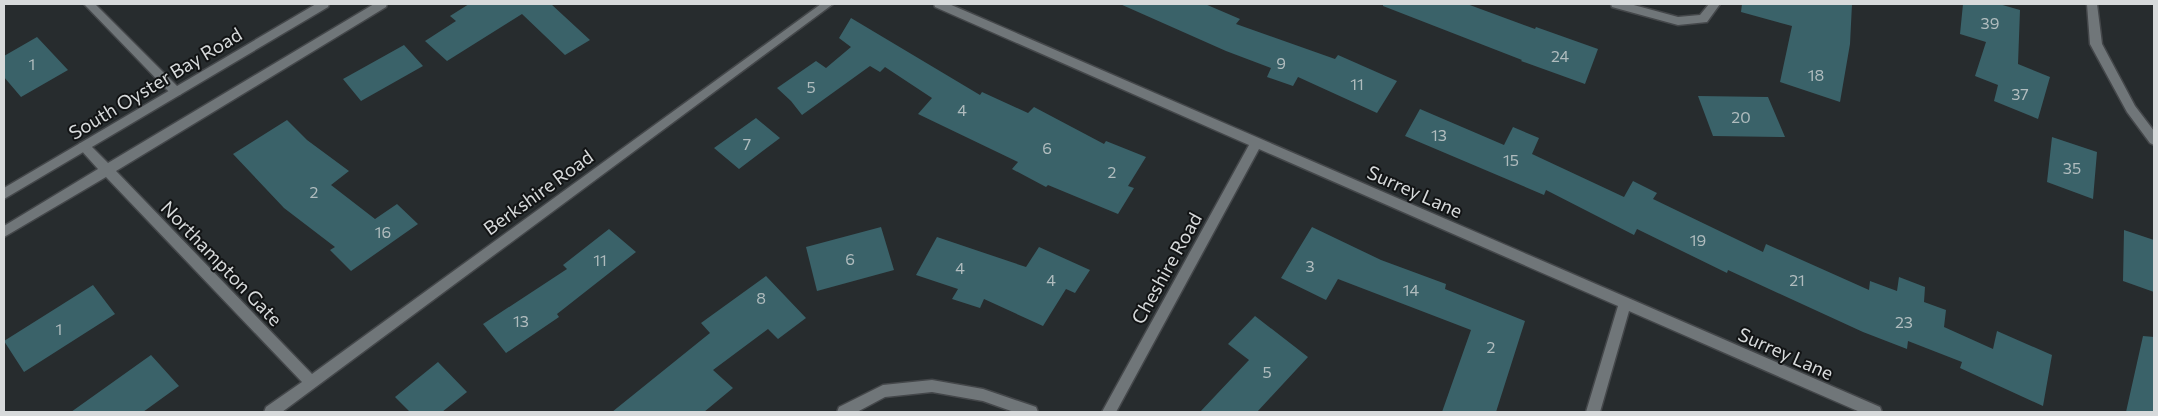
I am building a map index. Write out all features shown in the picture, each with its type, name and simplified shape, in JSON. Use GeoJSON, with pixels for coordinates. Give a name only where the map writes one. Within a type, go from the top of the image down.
{"type":"FeatureCollection","features":[{"type":"Feature","properties":{"kind":"street"},"geometry":{"type":"LineString","coordinates":[[89,4],[176,92]]}},
{"type":"Feature","properties":{"kind":"street","name":"South Oyster Bay Road"},"geometry":{"type":"LineString","coordinates":[[4,194],[324,4]]}},
{"type":"Feature","properties":{"kind":"street"},"geometry":{"type":"LineString","coordinates":[[4,232],[382,4]]}},
{"type":"Feature","properties":{"kind":"street","name":"Berkshire Road"},"geometry":{"type":"LineString","coordinates":[[272,412],[828,4]]}},
{"type":"Feature","properties":{"kind":"street","name":"Surrey Lane"},"geometry":{"type":"LineString","coordinates":[[939,4],[1875,412]]}},
{"type":"Feature","properties":{"kind":"street"},"geometry":{"type":"LineString","coordinates":[[1616,4],[1678,21],[1703,19],[1715,4]]}},
{"type":"Feature","properties":{"kind":"street"},"geometry":{"type":"LineString","coordinates":[[2092,4],[2096,44],[2131,109],[2154,140]]}},
{"type":"Feature","properties":{"kind":"street","name":"Cheshire Road"},"geometry":{"type":"LineString","coordinates":[[1109,412],[1256,142]]}},
{"type":"Feature","properties":{"kind":"street","name":"Northampton Gate"},"geometry":{"type":"LineString","coordinates":[[84,146],[311,382]]}},
{"type":"Feature","properties":{"kind":"street"},"geometry":{"type":"LineString","coordinates":[[1593,412],[1625,303]]}},
{"type":"Feature","properties":{"kind":"street"},"geometry":{"type":"LineString","coordinates":[[844,412],[883,391],[932,386],[982,395],[1031,412]]}},
{"type":"Feature","properties":{"kind":"building"},"geometry":{"type":"Polygon","coordinates":[[[469,4],[551,4],[590,40],[565,55],[522,14],[447,61],[425,41],[456,21],[450,16],[469,4]]]}},
{"type":"Feature","properties":{"kind":"building"},"geometry":{"type":"Polygon","coordinates":[[[1120,4],[1205,4],[1240,19],[1236,24],[1335,59],[1338,55],[1397,81],[1377,113],[1298,77],[1293,86],[1267,77],[1271,68],[1226,51],[1120,4]]]}},
{"type":"Feature","properties":{"kind":"building"},"geometry":{"type":"Polygon","coordinates":[[[1383,4],[1467,4],[1535,29],[1536,27],[1598,49],[1585,84],[1521,61],[1383,6],[1383,4]]]}},
{"type":"Feature","properties":{"kind":"building"},"geometry":{"type":"Polygon","coordinates":[[[1742,4],[1852,4],[1850,44],[1840,102],[1780,82],[1792,26],[1741,12],[1742,4]]]}},
{"type":"Feature","properties":{"kind":"building"},"geometry":{"type":"Polygon","coordinates":[[[1963,4],[1999,4],[2020,10],[2018,64],[2050,77],[2038,119],[1994,101],[1998,85],[1975,76],[1986,42],[1960,34],[1963,4]]]}},
{"type":"Feature","properties":{"kind":"building"},"geometry":{"type":"Polygon","coordinates":[[[851,18],[980,95],[982,92],[1028,113],[1034,107],[1104,144],[1106,141],[1146,157],[1128,186],[1134,188],[1118,214],[1048,185],[1046,187],[1012,169],[1018,162],[918,114],[932,98],[885,67],[880,72],[870,66],[802,115],[777,88],[816,61],[826,68],[851,47],[839,38],[851,18]]]}},
{"type":"Feature","properties":{"kind":"building"},"geometry":{"type":"Polygon","coordinates":[[[37,37],[68,70],[21,97],[4,77],[4,56],[37,37]]]}},
{"type":"Feature","properties":{"kind":"building"},"geometry":{"type":"Polygon","coordinates":[[[404,45],[423,66],[361,101],[343,79],[404,45]]]}},
{"type":"Feature","properties":{"kind":"building"},"geometry":{"type":"Polygon","coordinates":[[[1698,96],[1768,97],[1785,137],[1713,136],[1698,96]]]}},
{"type":"Feature","properties":{"kind":"building"},"geometry":{"type":"Polygon","coordinates":[[[1420,109],[1504,145],[1513,127],[1539,138],[1532,154],[1624,197],[1633,181],[1657,193],[1653,199],[1763,252],[1766,244],[1869,290],[1870,281],[1897,291],[1899,277],[1925,287],[1924,302],[1946,310],[1944,327],[1993,349],[1997,331],[2052,355],[2043,406],[1960,368],[1962,362],[1908,341],[1907,349],[1863,332],[1728,270],[1727,273],[1637,229],[1634,235],[1546,190],[1544,195],[1405,136],[1420,109]]]}},
{"type":"Feature","properties":{"kind":"building"},"geometry":{"type":"Polygon","coordinates":[[[756,118],[780,138],[739,169],[714,148],[756,118]]]}},
{"type":"Feature","properties":{"kind":"building"},"geometry":{"type":"Polygon","coordinates":[[[287,120],[307,140],[349,171],[331,185],[375,219],[397,204],[418,224],[351,271],[330,250],[335,247],[284,208],[233,154],[287,120]]]}},
{"type":"Feature","properties":{"kind":"building"},"geometry":{"type":"Polygon","coordinates":[[[2052,137],[2097,152],[2093,199],[2047,182],[2052,137]]]}},
{"type":"Feature","properties":{"kind":"building"},"geometry":{"type":"Polygon","coordinates":[[[881,227],[894,270],[817,291],[806,247],[881,227]]]}},
{"type":"Feature","properties":{"kind":"building"},"geometry":{"type":"Polygon","coordinates":[[[1312,227],[1381,260],[1446,284],[1445,289],[1525,321],[1496,412],[1442,412],[1471,330],[1338,279],[1326,300],[1281,278],[1312,227]]]}},
{"type":"Feature","properties":{"kind":"building"},"geometry":{"type":"Polygon","coordinates":[[[609,229],[636,252],[557,314],[559,317],[506,353],[483,324],[567,269],[563,265],[609,229]]]}},
{"type":"Feature","properties":{"kind":"building"},"geometry":{"type":"Polygon","coordinates":[[[2124,230],[2154,240],[2154,292],[2123,281],[2124,230]]]}},
{"type":"Feature","properties":{"kind":"building"},"geometry":{"type":"Polygon","coordinates":[[[937,237],[1026,267],[1039,247],[1090,270],[1075,293],[1066,289],[1043,326],[984,299],[980,308],[952,299],[958,289],[916,275],[937,237]]]}},
{"type":"Feature","properties":{"kind":"building"},"geometry":{"type":"Polygon","coordinates":[[[766,276],[806,318],[778,339],[768,329],[713,370],[733,388],[704,412],[612,412],[710,333],[701,323],[766,276]]]}},
{"type":"Feature","properties":{"kind":"building"},"geometry":{"type":"Polygon","coordinates":[[[93,285],[115,314],[24,372],[4,341],[93,285]]]}},
{"type":"Feature","properties":{"kind":"building"},"geometry":{"type":"Polygon","coordinates":[[[1255,316],[1308,357],[1257,412],[1200,412],[1249,360],[1228,344],[1255,316]]]}},
{"type":"Feature","properties":{"kind":"building"},"geometry":{"type":"Polygon","coordinates":[[[2143,336],[2154,337],[2154,412],[2126,412],[2143,336]]]}},
{"type":"Feature","properties":{"kind":"building"},"geometry":{"type":"Polygon","coordinates":[[[151,355],[179,386],[143,412],[71,412],[151,355]]]}},
{"type":"Feature","properties":{"kind":"building"},"geometry":{"type":"Polygon","coordinates":[[[438,362],[467,392],[442,412],[410,412],[395,397],[438,362]]]}}]}
